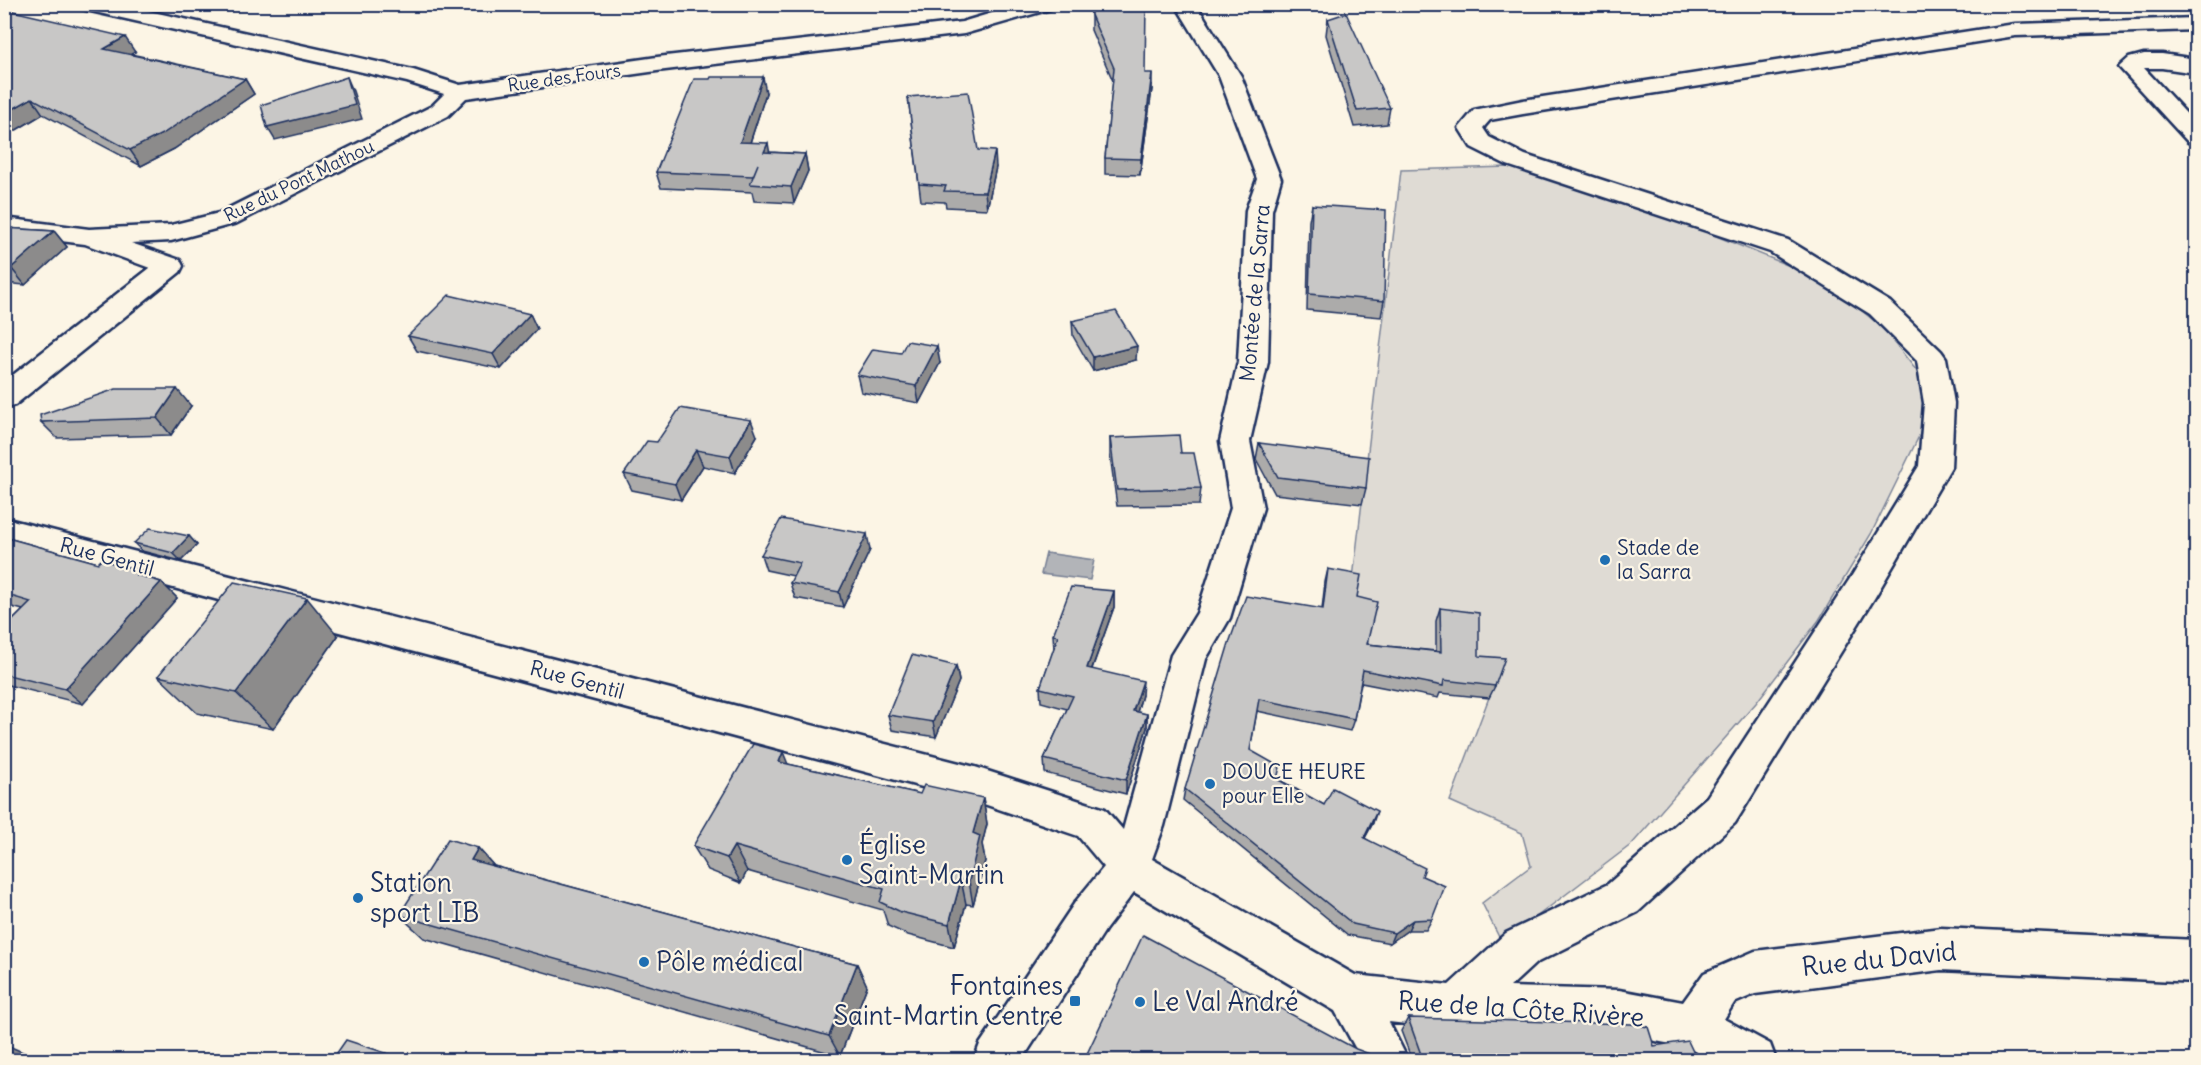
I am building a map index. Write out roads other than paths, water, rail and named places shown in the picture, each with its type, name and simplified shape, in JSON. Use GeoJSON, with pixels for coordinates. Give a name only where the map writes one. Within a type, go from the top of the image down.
{"type":"FeatureCollection","features":[{"type":"Feature","properties":{"kind":"street","name":"Rue des Fours"},"geometry":{"type":"LineString","coordinates":[[86,4],[413,77],[459,92],[657,64],[964,28],[1047,4]]}},
{"type":"Feature","properties":{"kind":"street","name":"Montée de la Sarra"},"geometry":{"type":"LineString","coordinates":[[996,1060],[1091,915],[1129,867],[1144,826],[1189,655],[1213,618],[1247,508],[1235,441],[1253,362],[1259,210],[1269,179],[1230,76],[1185,4]]}},
{"type":"Feature","properties":{"kind":"street"},"geometry":{"type":"LineString","coordinates":[[1457,1008],[1521,948],[1623,898],[1721,810],[1863,587],[1935,467],[1939,403],[1931,358],[1880,308],[1779,246],[1516,160],[1480,142],[1471,128],[1482,115],[1523,107],[2015,30],[2196,24]]}},
{"type":"Feature","properties":{"kind":"street"},"geometry":{"type":"LineString","coordinates":[[2196,66],[2153,61],[2136,62],[2130,67],[2196,137]]}},
{"type":"Feature","properties":{"kind":"street","name":"Rue du Pont Mathou"},"geometry":{"type":"LineString","coordinates":[[89,237],[171,233],[228,218],[440,111],[459,92]]}},
{"type":"Feature","properties":{"kind":"street"},"geometry":{"type":"LineString","coordinates":[[4,226],[89,237],[170,266],[4,398]]}},
{"type":"Feature","properties":{"kind":"street","name":"Rue Gentil"},"geometry":{"type":"LineString","coordinates":[[4,530],[975,784],[1091,822],[1129,867],[1350,996]]}},
{"type":"Feature","properties":{"kind":"street","name":"Rue du David"},"geometry":{"type":"LineString","coordinates":[[1693,1026],[1719,988],[1755,973],[1941,949],[2196,961]]}},
{"type":"Feature","properties":{"kind":"street"},"geometry":{"type":"LineString","coordinates":[[1350,996],[1386,1060]]}},
{"type":"Feature","properties":{"kind":"street","name":"Rue de la Côte Rivère"},"geometry":{"type":"LineString","coordinates":[[1350,996],[1457,1008],[1619,1012],[1693,1026],[1754,1060]]}},
{"type":"Feature","properties":{"kind":"place","name":"Stade de la Sarra"},"geometry":{"type":"Point","coordinates":[1605,560]}},
{"type":"Feature","properties":{"kind":"place","name":"DOUCE HEURE pour Elle"},"geometry":{"type":"Point","coordinates":[1210,784]}},
{"type":"Feature","properties":{"kind":"place","name":"Église Saint-Martin"},"geometry":{"type":"Point","coordinates":[847,860]}},
{"type":"Feature","properties":{"kind":"place","name":"Station sport LIB"},"geometry":{"type":"Point","coordinates":[358,898]}},
{"type":"Feature","properties":{"kind":"place","name":"Pôle médical"},"geometry":{"type":"Point","coordinates":[644,962]}},
{"type":"Feature","properties":{"kind":"place","name":"Fontaines Saint-Martin Centre"},"geometry":{"type":"Point","coordinates":[1075,1001]}},
{"type":"Feature","properties":{"kind":"place","name":"Le Val André"},"geometry":{"type":"Point","coordinates":[1140,1002]}}]}
